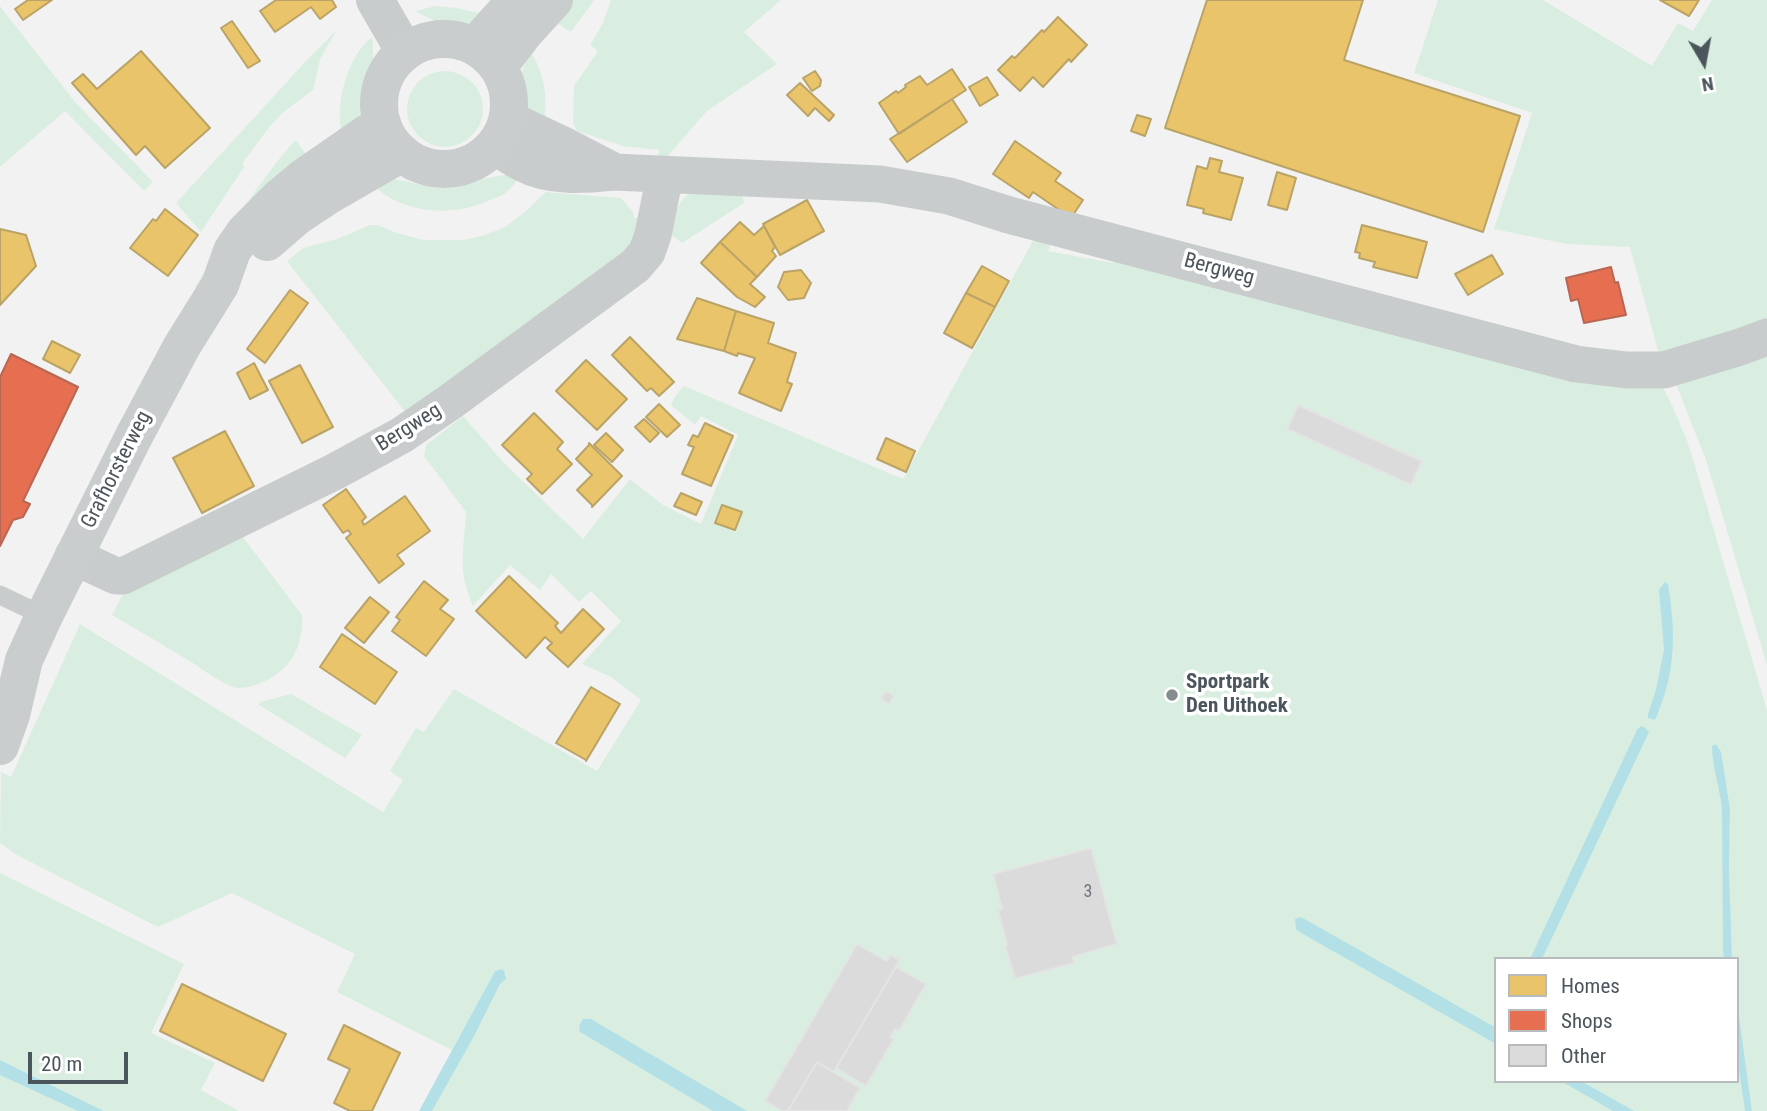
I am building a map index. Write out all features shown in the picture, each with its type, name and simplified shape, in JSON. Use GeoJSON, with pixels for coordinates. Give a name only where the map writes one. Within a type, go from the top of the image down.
{"type":"FeatureCollection","features":[{"type":"Feature","properties":{"kind":"main road"},"geometry":{"type":"LineString","coordinates":[[486,57],[516,0]]}},
{"type":"Feature","properties":{"kind":"main road"},"geometry":{"type":"LineString","coordinates":[[486,57],[525,32],[554,0]]}},
{"type":"Feature","properties":{"kind":"main road"},"geometry":{"type":"LineString","coordinates":[[432,40],[461,41],[486,57],[504,79],[508,92],[509,106],[501,132],[483,156],[457,168],[442,169],[414,162],[392,138],[379,107],[380,91],[390,69],[405,52],[432,40]]}},
{"type":"Feature","properties":{"kind":"main road","name":"Grafhorsterweg"},"geometry":{"type":"LineString","coordinates":[[0,746],[11,715],[24,660],[44,616],[176,357],[220,285],[296,217],[329,195],[392,138]]}},
{"type":"Feature","properties":{"kind":"main road","name":"Grafhorsterweg"},"geometry":{"type":"LineString","coordinates":[[0,693],[24,660]]}},
{"type":"Feature","properties":{"kind":"street"},"geometry":{"type":"LineString","coordinates":[[375,0],[405,52]]}},
{"type":"Feature","properties":{"kind":"street","name":"Bergweg"},"geometry":{"type":"LineString","coordinates":[[501,132],[523,164],[537,169],[580,175],[614,172],[880,184],[949,196],[1009,215],[1576,364],[1627,370],[1664,370],[1767,337]]}},
{"type":"Feature","properties":{"kind":"street","name":"Bergweg"},"geometry":{"type":"LineString","coordinates":[[73,556],[116,576],[123,576],[334,472],[402,435],[635,266],[647,252],[653,235],[665,175]]}},
{"type":"Feature","properties":{"kind":"lane"},"geometry":{"type":"LineString","coordinates":[[0,595],[44,616]]}},
{"type":"Feature","properties":{"kind":"green space"},"geometry":{"type":"Polygon","coordinates":[[[568,0],[594,0],[571,32],[552,20],[568,0]]]}},
{"type":"Feature","properties":{"kind":"green space"},"geometry":{"type":"Polygon","coordinates":[[[611,0],[781,0],[744,32],[777,64],[707,111],[666,158],[657,160],[659,150],[623,146],[577,131],[573,123],[574,86],[598,51],[590,45],[603,23],[611,0]]]}},
{"type":"Feature","properties":{"kind":"green space"},"geometry":{"type":"Polygon","coordinates":[[[1438,0],[1543,0],[1652,66],[1678,23],[1693,31],[1712,0],[1767,0],[1767,325],[1660,358],[1630,247],[1567,244],[1494,229],[1532,113],[1414,73],[1438,0]]]}},
{"type":"Feature","properties":{"kind":"green space"},"geometry":{"type":"Polygon","coordinates":[[[0,6],[75,102],[153,182],[144,191],[65,111],[0,167],[0,6]]]}},
{"type":"Feature","properties":{"kind":"green space"},"geometry":{"type":"Polygon","coordinates":[[[435,6],[487,15],[468,23],[451,25],[434,21],[416,11],[435,6]]]}},
{"type":"Feature","properties":{"kind":"green space"},"geometry":{"type":"Polygon","coordinates":[[[337,30],[320,60],[313,90],[281,114],[267,130],[242,164],[244,167],[201,232],[176,203],[337,30]]]}},
{"type":"Feature","properties":{"kind":"green space"},"geometry":{"type":"Polygon","coordinates":[[[372,37],[372,72],[366,97],[352,129],[341,129],[340,105],[350,67],[356,55],[372,37]]]}},
{"type":"Feature","properties":{"kind":"green space"},"geometry":{"type":"Polygon","coordinates":[[[531,52],[540,70],[544,88],[544,126],[531,112],[522,96],[522,73],[531,52]]]}},
{"type":"Feature","properties":{"kind":"green space"},"geometry":{"type":"Polygon","coordinates":[[[445,71],[459,74],[472,82],[480,95],[483,109],[480,123],[472,136],[459,144],[445,147],[431,144],[418,136],[410,123],[407,109],[410,95],[418,82],[431,74],[445,71]]]}},
{"type":"Feature","properties":{"kind":"green space"},"geometry":{"type":"Polygon","coordinates":[[[296,140],[310,160],[199,289],[195,287],[255,192],[296,140]]]}},
{"type":"Feature","properties":{"kind":"green space"},"geometry":{"type":"Polygon","coordinates":[[[503,175],[520,175],[502,195],[473,206],[444,211],[402,204],[377,189],[389,179],[444,188],[503,175]]]}},
{"type":"Feature","properties":{"kind":"green space"},"geometry":{"type":"Polygon","coordinates":[[[741,189],[744,203],[682,243],[670,234],[679,205],[692,192],[741,189]]]}},
{"type":"Feature","properties":{"kind":"green space"},"geometry":{"type":"Polygon","coordinates":[[[546,192],[621,198],[633,212],[634,218],[641,217],[630,252],[409,417],[287,261],[303,248],[337,239],[370,225],[423,240],[464,240],[485,235],[505,227],[546,192]]]}},
{"type":"Feature","properties":{"kind":"green space","name":"Sportpark Den Uithoek"},"geometry":{"type":"Polygon","coordinates":[[[1034,239],[1051,244],[1048,251],[1113,263],[1114,257],[1660,382],[1689,446],[1767,710],[1767,1111],[1752,1111],[1739,1016],[1739,957],[1732,957],[1731,950],[1730,809],[1727,799],[1729,957],[1494,957],[1494,1083],[1739,1083],[1739,1046],[1748,1111],[424,1111],[502,969],[495,971],[452,1050],[337,992],[355,954],[232,893],[158,927],[17,855],[0,843],[1,772],[11,777],[80,624],[383,812],[403,780],[390,771],[416,728],[424,732],[454,689],[597,771],[641,700],[611,677],[582,664],[621,621],[591,591],[579,602],[551,574],[540,590],[510,565],[473,606],[463,570],[466,512],[424,456],[426,445],[463,416],[504,463],[583,539],[630,479],[663,505],[701,524],[738,435],[701,416],[695,425],[671,405],[684,386],[903,479],[1034,239]]]}},
{"type":"Feature","properties":{"kind":"green space"},"geometry":{"type":"Polygon","coordinates":[[[1767,355],[1767,665],[1706,460],[1674,379],[1767,355]]]}},
{"type":"Feature","properties":{"kind":"green space"},"geometry":{"type":"Polygon","coordinates":[[[239,532],[302,615],[302,622],[298,644],[288,664],[263,682],[239,688],[217,679],[112,615],[127,586],[239,532]]]}},
{"type":"Feature","properties":{"kind":"green space"},"geometry":{"type":"Polygon","coordinates":[[[291,694],[362,735],[345,758],[259,705],[260,702],[291,694]]]}},
{"type":"Feature","properties":{"kind":"green space"},"geometry":{"type":"Polygon","coordinates":[[[0,873],[184,964],[151,1033],[215,1063],[201,1090],[239,1111],[104,1111],[0,1060],[0,873]]]}},
{"type":"Feature","properties":{"kind":"green space"},"geometry":{"type":"Polygon","coordinates":[[[0,1068],[89,1111],[0,1111],[0,1068]]]}},
{"type":"Feature","properties":{"kind":"water"},"geometry":{"type":"Polygon","coordinates":[[[1665,582],[1668,584],[1671,602],[1672,653],[1667,686],[1655,720],[1648,718],[1648,714],[1664,649],[1659,590],[1665,582]]]}},
{"type":"Feature","properties":{"kind":"water"},"geometry":{"type":"Polygon","coordinates":[[[1641,726],[1649,732],[1543,957],[1531,957],[1641,726]]]}},
{"type":"Feature","properties":{"kind":"water"},"geometry":{"type":"Polygon","coordinates":[[[1716,744],[1721,752],[1730,809],[1732,957],[1724,957],[1723,950],[1722,809],[1712,746],[1716,744]]]}},
{"type":"Feature","properties":{"kind":"water"},"geometry":{"type":"Polygon","coordinates":[[[1301,917],[1494,1026],[1494,1043],[1296,930],[1295,919],[1301,917]]]}},
{"type":"Feature","properties":{"kind":"water"},"geometry":{"type":"Polygon","coordinates":[[[502,969],[506,979],[500,984],[432,1111],[419,1111],[495,971],[502,969]]]}},
{"type":"Feature","properties":{"kind":"water"},"geometry":{"type":"Polygon","coordinates":[[[1739,1016],[1752,1111],[1745,1111],[1739,1070],[1739,1016]]]}},
{"type":"Feature","properties":{"kind":"water"},"geometry":{"type":"Polygon","coordinates":[[[583,1019],[591,1019],[747,1111],[713,1111],[580,1032],[579,1026],[583,1019]]]}},
{"type":"Feature","properties":{"kind":"water"},"geometry":{"type":"Polygon","coordinates":[[[0,1060],[104,1111],[78,1111],[0,1075],[0,1060]]]}},
{"type":"Feature","properties":{"kind":"water"},"geometry":{"type":"Polygon","coordinates":[[[1564,1083],[1585,1083],[1634,1111],[1613,1111],[1564,1083]]]}},
{"type":"Feature","properties":{"kind":"building: Homes"},"geometry":{"type":"Polygon","coordinates":[[[28,0],[52,0],[23,20],[15,9],[28,0]]]}},
{"type":"Feature","properties":{"kind":"building: Homes"},"geometry":{"type":"Polygon","coordinates":[[[276,0],[332,0],[336,7],[320,19],[311,7],[275,32],[260,11],[276,0]]]}},
{"type":"Feature","properties":{"kind":"building: Homes"},"geometry":{"type":"Polygon","coordinates":[[[1207,0],[1363,0],[1344,60],[1520,116],[1483,232],[1165,128],[1207,0]]]}},
{"type":"Feature","properties":{"kind":"building: Homes"},"geometry":{"type":"Polygon","coordinates":[[[1660,0],[1699,0],[1689,16],[1660,0]]]}},
{"type":"Feature","properties":{"kind":"building: Homes"},"geometry":{"type":"Polygon","coordinates":[[[1058,17],[1087,45],[1071,62],[1069,59],[1043,87],[1033,77],[1020,91],[998,70],[1012,56],[1015,58],[1058,17]]]}},
{"type":"Feature","properties":{"kind":"building: Homes"},"geometry":{"type":"Polygon","coordinates":[[[232,21],[260,61],[248,68],[221,28],[232,21]]]}},
{"type":"Feature","properties":{"kind":"building: Homes"},"geometry":{"type":"Polygon","coordinates":[[[141,51],[210,128],[165,168],[145,146],[136,155],[72,83],[83,74],[97,89],[141,51]]]}},
{"type":"Feature","properties":{"kind":"building: Homes"},"geometry":{"type":"Polygon","coordinates":[[[952,69],[966,90],[899,134],[879,103],[920,76],[927,85],[952,69]]]}},
{"type":"Feature","properties":{"kind":"building: Homes"},"geometry":{"type":"Polygon","coordinates":[[[815,71],[821,80],[820,86],[812,91],[803,78],[815,71]]]}},
{"type":"Feature","properties":{"kind":"building: Homes"},"geometry":{"type":"Polygon","coordinates":[[[987,77],[998,95],[980,106],[969,87],[987,77]]]}},
{"type":"Feature","properties":{"kind":"building: Homes"},"geometry":{"type":"Polygon","coordinates":[[[800,83],[834,115],[829,121],[815,108],[808,116],[787,95],[800,83]]]}},
{"type":"Feature","properties":{"kind":"building: Homes"},"geometry":{"type":"Polygon","coordinates":[[[952,99],[967,122],[907,162],[890,139],[952,99]]]}},
{"type":"Feature","properties":{"kind":"building: Homes"},"geometry":{"type":"Polygon","coordinates":[[[1137,115],[1151,119],[1145,136],[1131,131],[1137,115]]]}},
{"type":"Feature","properties":{"kind":"building: Homes"},"geometry":{"type":"Polygon","coordinates":[[[1015,141],[1061,173],[1055,181],[1083,200],[1071,218],[1033,192],[1029,198],[993,174],[1015,141]]]}},
{"type":"Feature","properties":{"kind":"building: Homes"},"geometry":{"type":"Polygon","coordinates":[[[1210,158],[1222,161],[1219,172],[1243,178],[1231,220],[1203,213],[1204,209],[1187,205],[1197,166],[1207,169],[1210,158]]]}},
{"type":"Feature","properties":{"kind":"building: Homes"},"geometry":{"type":"Polygon","coordinates":[[[1277,172],[1296,178],[1287,210],[1268,205],[1277,172]]]}},
{"type":"Feature","properties":{"kind":"building: Homes"},"geometry":{"type":"Polygon","coordinates":[[[807,200],[824,231],[780,255],[763,224],[807,200]]]}},
{"type":"Feature","properties":{"kind":"building: Homes"},"geometry":{"type":"Polygon","coordinates":[[[165,209],[198,235],[168,276],[130,248],[153,219],[156,221],[165,209]]]}},
{"type":"Feature","properties":{"kind":"building: Homes"},"geometry":{"type":"Polygon","coordinates":[[[740,222],[754,235],[764,226],[775,247],[772,251],[776,256],[757,277],[720,242],[740,222]]]}},
{"type":"Feature","properties":{"kind":"building: Homes"},"geometry":{"type":"Polygon","coordinates":[[[1362,225],[1427,242],[1417,278],[1373,267],[1375,262],[1359,258],[1360,253],[1355,252],[1362,225]]]}},
{"type":"Feature","properties":{"kind":"building: Homes"},"geometry":{"type":"Polygon","coordinates":[[[0,229],[26,235],[36,266],[0,305],[0,229]]]}},
{"type":"Feature","properties":{"kind":"building: Homes"},"geometry":{"type":"Polygon","coordinates":[[[720,242],[757,277],[750,284],[765,297],[755,307],[737,297],[701,263],[720,242]]]}},
{"type":"Feature","properties":{"kind":"building: Homes"},"geometry":{"type":"Polygon","coordinates":[[[1492,255],[1503,274],[1468,295],[1455,274],[1492,255]]]}},
{"type":"Feature","properties":{"kind":"building: Homes"},"geometry":{"type":"Polygon","coordinates":[[[982,266],[1009,281],[995,307],[966,293],[982,266]]]}},
{"type":"Feature","properties":{"kind":"building: Homes"},"geometry":{"type":"Polygon","coordinates":[[[801,270],[811,283],[804,298],[788,300],[778,287],[784,272],[801,270]]]}},
{"type":"Feature","properties":{"kind":"building: Homes"},"geometry":{"type":"Polygon","coordinates":[[[290,290],[308,303],[265,363],[247,349],[290,290]]]}},
{"type":"Feature","properties":{"kind":"building: Homes"},"geometry":{"type":"Polygon","coordinates":[[[966,293],[995,307],[972,348],[944,333],[966,293]]]}},
{"type":"Feature","properties":{"kind":"building: Homes"},"geometry":{"type":"Polygon","coordinates":[[[697,298],[736,311],[724,351],[677,339],[697,298]]]}},
{"type":"Feature","properties":{"kind":"building: Homes"},"geometry":{"type":"Polygon","coordinates":[[[736,311],[774,323],[768,343],[796,353],[787,382],[792,384],[781,411],[739,393],[755,358],[724,351],[736,311]]]}},
{"type":"Feature","properties":{"kind":"building: Homes"},"geometry":{"type":"Polygon","coordinates":[[[630,337],[674,382],[659,396],[651,388],[647,391],[612,355],[630,337]]]}},
{"type":"Feature","properties":{"kind":"building: Homes"},"geometry":{"type":"Polygon","coordinates":[[[52,341],[80,355],[70,373],[43,359],[52,341]]]}},
{"type":"Feature","properties":{"kind":"building: Homes"},"geometry":{"type":"Polygon","coordinates":[[[586,360],[627,399],[597,430],[556,391],[586,360]]]}},
{"type":"Feature","properties":{"kind":"building: Homes"},"geometry":{"type":"Polygon","coordinates":[[[254,363],[268,390],[250,399],[237,373],[254,363]]]}},
{"type":"Feature","properties":{"kind":"building: Homes"},"geometry":{"type":"Polygon","coordinates":[[[300,365],[333,427],[302,443],[269,381],[300,365]]]}},
{"type":"Feature","properties":{"kind":"building: Homes"},"geometry":{"type":"Polygon","coordinates":[[[659,404],[680,425],[667,437],[646,417],[659,404]]]}},
{"type":"Feature","properties":{"kind":"building: Homes"},"geometry":{"type":"Polygon","coordinates":[[[534,413],[563,442],[557,449],[572,464],[542,494],[527,479],[532,474],[502,445],[534,413]]]}},
{"type":"Feature","properties":{"kind":"building: Homes"},"geometry":{"type":"Polygon","coordinates":[[[644,419],[659,433],[650,442],[635,427],[644,419]]]}},
{"type":"Feature","properties":{"kind":"building: Homes"},"geometry":{"type":"Polygon","coordinates":[[[705,423],[733,436],[711,486],[682,474],[694,447],[688,445],[693,435],[698,437],[705,423]]]}},
{"type":"Feature","properties":{"kind":"building: Homes"},"geometry":{"type":"Polygon","coordinates":[[[225,431],[254,486],[202,513],[173,458],[225,431]]]}},
{"type":"Feature","properties":{"kind":"building: Homes"},"geometry":{"type":"Polygon","coordinates":[[[606,433],[623,450],[612,462],[594,445],[606,433]]]}},
{"type":"Feature","properties":{"kind":"building: Homes"},"geometry":{"type":"Polygon","coordinates":[[[886,438],[915,451],[906,472],[877,459],[886,438]]]}},
{"type":"Feature","properties":{"kind":"building: Homes"},"geometry":{"type":"Polygon","coordinates":[[[589,443],[622,476],[592,507],[577,490],[592,475],[576,459],[589,443]]]}},
{"type":"Feature","properties":{"kind":"building: Homes"},"geometry":{"type":"Polygon","coordinates":[[[346,489],[366,517],[362,521],[364,525],[405,496],[430,531],[397,555],[404,564],[379,583],[346,538],[351,534],[348,530],[343,533],[323,505],[346,489]]]}},
{"type":"Feature","properties":{"kind":"building: Homes"},"geometry":{"type":"Polygon","coordinates":[[[681,493],[702,502],[696,515],[674,506],[681,493]]]}},
{"type":"Feature","properties":{"kind":"building: Homes"},"geometry":{"type":"Polygon","coordinates":[[[722,505],[742,512],[735,530],[715,523],[722,505]]]}},
{"type":"Feature","properties":{"kind":"building: Homes"},"geometry":{"type":"Polygon","coordinates":[[[509,576],[558,623],[555,626],[561,633],[583,609],[604,629],[568,667],[547,648],[552,643],[545,637],[526,658],[476,611],[509,576]]]}},
{"type":"Feature","properties":{"kind":"building: Homes"},"geometry":{"type":"Polygon","coordinates":[[[424,581],[448,600],[440,609],[454,619],[426,656],[392,631],[400,620],[396,617],[424,581]]]}},
{"type":"Feature","properties":{"kind":"building: Homes"},"geometry":{"type":"Polygon","coordinates":[[[370,597],[389,612],[364,643],[345,628],[370,597]]]}},
{"type":"Feature","properties":{"kind":"building: Homes"},"geometry":{"type":"Polygon","coordinates":[[[342,634],[397,672],[375,704],[320,667],[342,634]]]}},
{"type":"Feature","properties":{"kind":"building: Homes"},"geometry":{"type":"Polygon","coordinates":[[[591,687],[620,704],[586,761],[556,743],[591,687]]]}},
{"type":"Feature","properties":{"kind":"building: Homes"},"geometry":{"type":"Polygon","coordinates":[[[182,984],[286,1034],[263,1081],[160,1031],[182,984]]]}},
{"type":"Feature","properties":{"kind":"building: Homes"},"geometry":{"type":"Polygon","coordinates":[[[344,1025],[400,1053],[372,1111],[350,1111],[334,1103],[350,1069],[328,1059],[344,1025]]]}},
{"type":"Feature","properties":{"kind":"building: Shops"},"geometry":{"type":"Polygon","coordinates":[[[1611,267],[1615,283],[1618,282],[1626,315],[1584,323],[1578,299],[1571,301],[1566,278],[1611,267]]]}},
{"type":"Feature","properties":{"kind":"building: Shops"},"geometry":{"type":"Polygon","coordinates":[[[11,354],[78,387],[23,501],[30,504],[23,517],[13,520],[0,546],[0,377],[11,354]]]}},
{"type":"Feature","properties":{"kind":"building: Other"},"geometry":{"type":"Polygon","coordinates":[[[1298,405],[1422,461],[1411,485],[1287,429],[1298,405]]]}},
{"type":"Feature","properties":{"kind":"building: Other"},"geometry":{"type":"Polygon","coordinates":[[[886,691],[894,696],[889,704],[881,699],[886,691]]]}},
{"type":"Feature","properties":{"kind":"building: Other"},"geometry":{"type":"Polygon","coordinates":[[[1091,848],[1117,944],[1073,957],[1074,963],[1015,979],[1005,946],[1007,945],[998,910],[1002,909],[993,874],[1091,848]]]}},
{"type":"Feature","properties":{"kind":"building: Other"},"geometry":{"type":"Polygon","coordinates":[[[857,944],[887,961],[890,955],[900,960],[834,1072],[817,1062],[788,1111],[782,1111],[765,1101],[857,944]]]}},
{"type":"Feature","properties":{"kind":"building: Other"},"geometry":{"type":"Polygon","coordinates":[[[896,967],[926,984],[899,1031],[895,1029],[890,1037],[894,1039],[866,1086],[836,1068],[896,967]]]}},
{"type":"Feature","properties":{"kind":"building: Other"},"geometry":{"type":"Polygon","coordinates":[[[817,1062],[860,1088],[847,1111],[788,1111],[817,1062]]]}},
{"type":"Feature","properties":{"kind":"place","name":"Sportpark Den Uithoek"},"geometry":{"type":"Point","coordinates":[1172,695]}}]}
